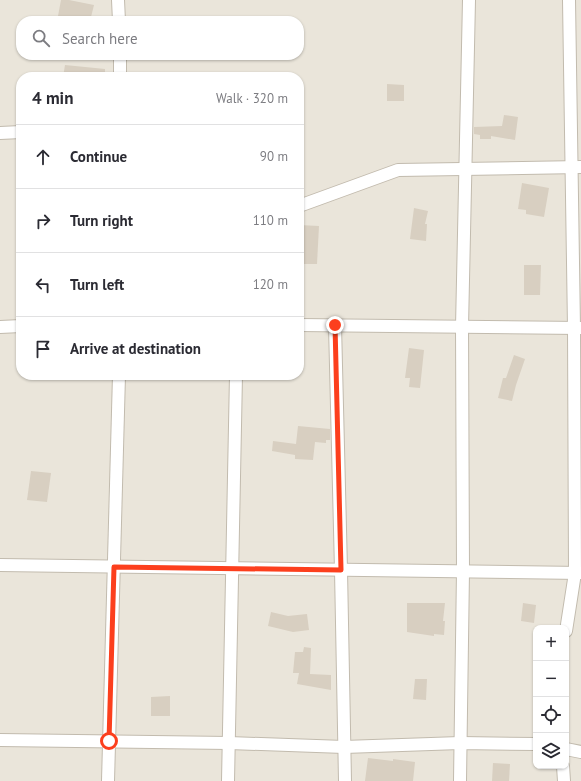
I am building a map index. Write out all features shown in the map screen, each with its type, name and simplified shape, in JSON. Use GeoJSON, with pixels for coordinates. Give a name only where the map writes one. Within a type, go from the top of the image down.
{"type":"FeatureCollection","features":[{"type":"Feature","properties":{"kind":"street"},"geometry":{"type":"LineString","coordinates":[[118,0],[119,16]]}},
{"type":"Feature","properties":{"kind":"street"},"geometry":{"type":"LineString","coordinates":[[460,781],[463,572],[462,327],[469,0]]}},
{"type":"Feature","properties":{"kind":"street"},"geometry":{"type":"LineString","coordinates":[[567,625],[578,573],[578,328],[576,166],[569,0]]}},
{"type":"Feature","properties":{"kind":"street"},"geometry":{"type":"LineString","coordinates":[[120,60],[120,72]]}},
{"type":"Feature","properties":{"kind":"street"},"geometry":{"type":"LineString","coordinates":[[0,133],[16,132]]}},
{"type":"Feature","properties":{"kind":"street"},"geometry":{"type":"LineString","coordinates":[[304,204],[398,170],[576,166]]}},
{"type":"Feature","properties":{"kind":"street"},"geometry":{"type":"LineString","coordinates":[[304,325],[578,328]]}},
{"type":"Feature","properties":{"kind":"street"},"geometry":{"type":"LineString","coordinates":[[335,325],[344,781]]}},
{"type":"Feature","properties":{"kind":"street"},"geometry":{"type":"LineString","coordinates":[[0,327],[16,326]]}},
{"type":"Feature","properties":{"kind":"street"},"geometry":{"type":"LineString","coordinates":[[108,781],[119,380]]}},
{"type":"Feature","properties":{"kind":"street"},"geometry":{"type":"LineString","coordinates":[[228,781],[236,380]]}},
{"type":"Feature","properties":{"kind":"street"},"geometry":{"type":"LineString","coordinates":[[0,565],[578,573]]}},
{"type":"Feature","properties":{"kind":"street"},"geometry":{"type":"LineString","coordinates":[[0,740],[229,743],[344,747],[460,743],[533,744]]}},
{"type":"Feature","properties":{"kind":"street"},"geometry":{"type":"LineString","coordinates":[[569,750],[581,752]]}},
{"type":"Feature","properties":{"kind":"street"},"geometry":{"type":"LineString","coordinates":[[563,769],[564,781]]}},
{"type":"Feature","properties":{"kind":"shaded area"},"geometry":{"type":"Polygon","coordinates":[[[0,0],[581,0],[581,781],[0,781],[0,0]]]}},
{"type":"Feature","properties":{"kind":"building"},"geometry":{"type":"Polygon","coordinates":[[[61,0],[94,5],[91,16],[58,16],[61,0]]]}},
{"type":"Feature","properties":{"kind":"building"},"geometry":{"type":"Polygon","coordinates":[[[65,65],[105,69],[105,72],[64,72],[65,65]]]}},
{"type":"Feature","properties":{"kind":"building"},"geometry":{"type":"Polygon","coordinates":[[[387,84],[404,85],[404,101],[387,101],[387,84]]]}},
{"type":"Feature","properties":{"kind":"building"},"geometry":{"type":"Polygon","coordinates":[[[504,115],[518,117],[515,140],[491,136],[491,139],[480,139],[480,135],[474,134],[474,127],[502,126],[504,115]]]}},
{"type":"Feature","properties":{"kind":"building"},"geometry":{"type":"Polygon","coordinates":[[[522,183],[549,188],[544,217],[526,214],[526,210],[518,209],[522,183]]]}},
{"type":"Feature","properties":{"kind":"building"},"geometry":{"type":"Polygon","coordinates":[[[414,208],[428,211],[425,224],[427,224],[426,241],[410,239],[414,208]]]}},
{"type":"Feature","properties":{"kind":"building"},"geometry":{"type":"Polygon","coordinates":[[[304,225],[319,226],[317,264],[304,264],[304,225]]]}},
{"type":"Feature","properties":{"kind":"building"},"geometry":{"type":"Polygon","coordinates":[[[524,265],[541,265],[540,295],[524,295],[524,265]]]}},
{"type":"Feature","properties":{"kind":"building"},"geometry":{"type":"Polygon","coordinates":[[[409,348],[424,350],[420,388],[409,387],[410,378],[405,378],[409,348]]]}},
{"type":"Feature","properties":{"kind":"building"},"geometry":{"type":"Polygon","coordinates":[[[514,355],[525,359],[512,401],[498,398],[503,378],[506,378],[514,355]]]}},
{"type":"Feature","properties":{"kind":"building"},"geometry":{"type":"Polygon","coordinates":[[[298,426],[330,429],[330,440],[326,440],[326,443],[315,442],[313,460],[295,459],[295,455],[272,451],[273,441],[296,444],[298,426]]]}},
{"type":"Feature","properties":{"kind":"building"},"geometry":{"type":"Polygon","coordinates":[[[31,471],[51,473],[47,502],[27,500],[31,471]]]}},
{"type":"Feature","properties":{"kind":"building"},"geometry":{"type":"Polygon","coordinates":[[[407,603],[445,603],[443,621],[445,621],[444,635],[434,634],[434,636],[407,632],[407,603]]]}},
{"type":"Feature","properties":{"kind":"building"},"geometry":{"type":"Polygon","coordinates":[[[523,603],[536,605],[534,623],[521,621],[523,603]]]}},
{"type":"Feature","properties":{"kind":"building"},"geometry":{"type":"Polygon","coordinates":[[[271,612],[288,616],[307,614],[309,630],[293,632],[268,626],[271,612]]]}},
{"type":"Feature","properties":{"kind":"building"},"geometry":{"type":"Polygon","coordinates":[[[304,647],[311,648],[310,674],[331,675],[331,690],[297,684],[299,673],[293,673],[295,652],[303,652],[304,647]]]}},
{"type":"Feature","properties":{"kind":"building"},"geometry":{"type":"Polygon","coordinates":[[[415,679],[427,679],[426,700],[413,699],[415,679]]]}},
{"type":"Feature","properties":{"kind":"building"},"geometry":{"type":"Polygon","coordinates":[[[170,696],[170,716],[151,716],[151,697],[170,696]]]}},
{"type":"Feature","properties":{"kind":"building"},"geometry":{"type":"Polygon","coordinates":[[[368,758],[415,762],[413,781],[365,781],[368,758]]]}},
{"type":"Feature","properties":{"kind":"building"},"geometry":{"type":"Polygon","coordinates":[[[493,763],[510,764],[509,781],[492,781],[493,763]]]}},
{"type":"Feature","properties":{"kind":"route"},"geometry":{"type":"LineString","coordinates":[[109,741],[114,567],[341,570],[335,325]]}}]}
